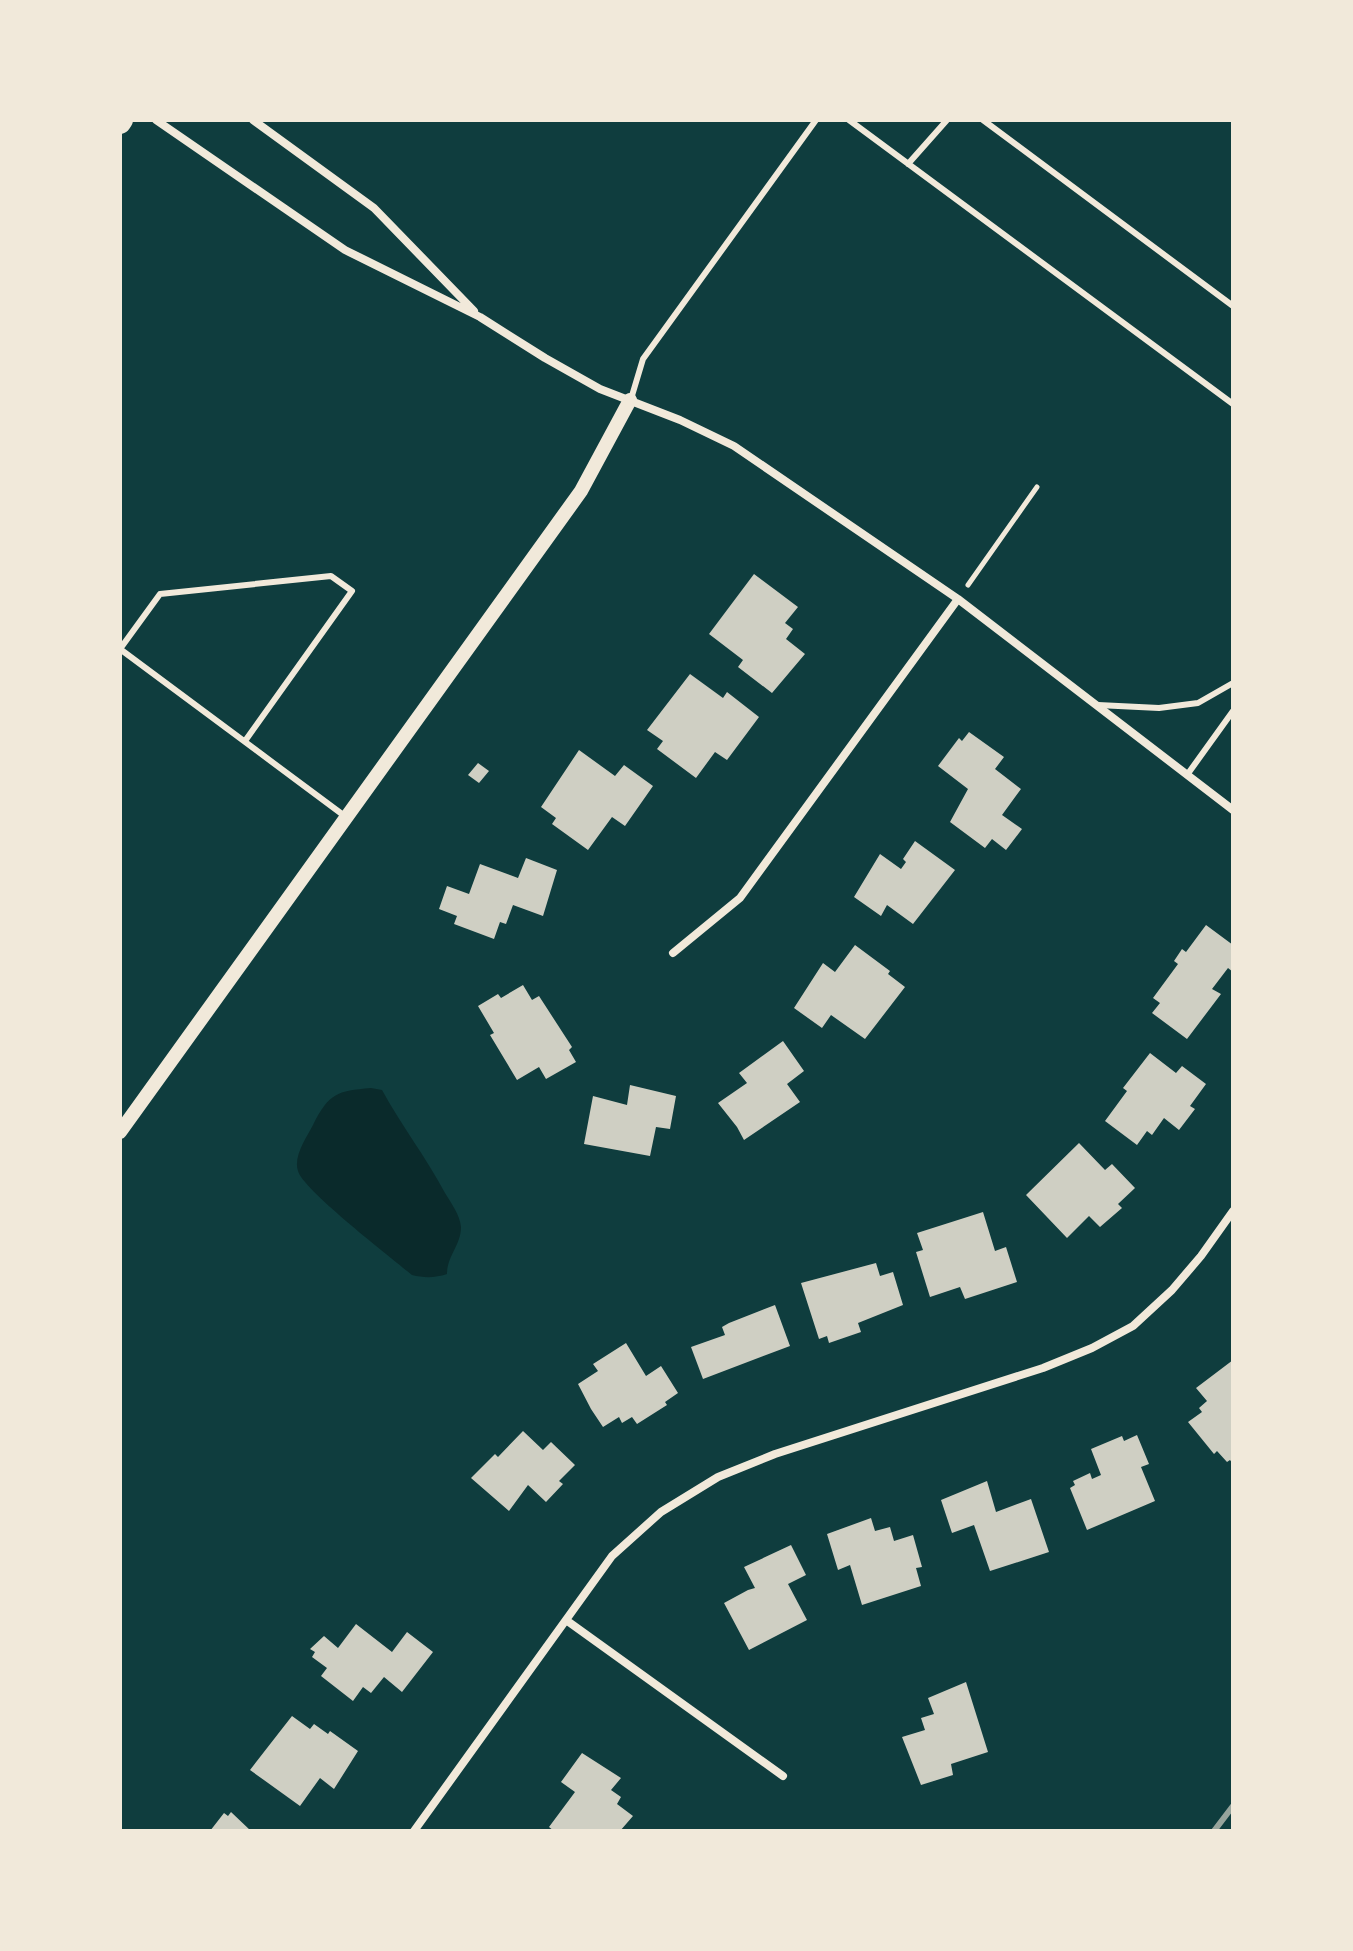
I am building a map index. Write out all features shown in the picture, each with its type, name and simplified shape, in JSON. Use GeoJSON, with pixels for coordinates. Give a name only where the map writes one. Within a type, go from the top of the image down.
{"type":"FeatureCollection","features":[{"type":"Feature","properties":{"kind":"street"},"geometry":{"type":"LineString","coordinates":[[156,120],[345,250],[480,317],[600,389],[680,420],[734,446],[958,599],[1233,810]]}},
{"type":"Feature","properties":{"kind":"street"},"geometry":{"type":"LineString","coordinates":[[253,120],[374,208],[480,317]]}},
{"type":"Feature","properties":{"kind":"street"},"geometry":{"type":"LineString","coordinates":[[120,1132],[581,491],[630,400]]}},
{"type":"Feature","properties":{"kind":"street"},"geometry":{"type":"LineString","coordinates":[[673,953],[740,898],[958,599]]}},
{"type":"Feature","properties":{"kind":"street"},"geometry":{"type":"LineString","coordinates":[[414,1831],[612,1556],[661,1512],[718,1477],[775,1454],[1043,1368],[1092,1348],[1133,1326],[1182,1278],[1233,1211]]}},
{"type":"Feature","properties":{"kind":"street"},"geometry":{"type":"LineString","coordinates":[[566,1620],[783,1776]]}},
{"type":"Feature","properties":{"kind":"lane"},"geometry":{"type":"LineString","coordinates":[[630,400],[643,359],[816,120]]}},
{"type":"Feature","properties":{"kind":"lane"},"geometry":{"type":"LineString","coordinates":[[849,120],[1233,404]]}},
{"type":"Feature","properties":{"kind":"lane"},"geometry":{"type":"LineString","coordinates":[[908,164],[947,120]]}},
{"type":"Feature","properties":{"kind":"lane"},"geometry":{"type":"LineString","coordinates":[[983,120],[1233,306]]}},
{"type":"Feature","properties":{"kind":"lane"},"geometry":{"type":"LineString","coordinates":[[245,741],[352,591],[331,576],[160,594],[120,649],[346,817]]}},
{"type":"Feature","properties":{"kind":"lane"},"geometry":{"type":"LineString","coordinates":[[1096,705],[1159,708],[1198,703],[1233,683]]}},
{"type":"Feature","properties":{"kind":"lane"},"geometry":{"type":"LineString","coordinates":[[1187,775],[1233,711]]}},
{"type":"Feature","properties":{"kind":"path"},"geometry":{"type":"LineString","coordinates":[[958,599],[1037,487]]}},
{"type":"Feature","properties":{"kind":"water"},"geometry":{"type":"Polygon","coordinates":[[[371,1088],[382,1090],[459,1218],[460,1233],[447,1274],[430,1277],[412,1275],[331,1208],[298,1171],[297,1159],[301,1147],[329,1100],[342,1093],[371,1088]]]}},
{"type":"Feature","properties":{"kind":"building"},"geometry":{"type":"Polygon","coordinates":[[[754,574],[798,607],[785,623],[793,629],[786,639],[805,654],[772,693],[738,667],[743,660],[709,634],[754,574]]]}},
{"type":"Feature","properties":{"kind":"building"},"geometry":{"type":"Polygon","coordinates":[[[690,674],[723,698],[727,692],[759,717],[727,760],[715,752],[696,778],[657,749],[663,741],[647,730],[690,674]]]}},
{"type":"Feature","properties":{"kind":"building"},"geometry":{"type":"Polygon","coordinates":[[[969,732],[1004,757],[995,769],[1021,789],[1002,815],[1022,829],[1006,850],[992,839],[985,848],[950,822],[968,789],[938,766],[959,738],[962,741],[969,732]]]}},
{"type":"Feature","properties":{"kind":"building"},"geometry":{"type":"Polygon","coordinates":[[[579,750],[615,776],[624,765],[653,786],[625,826],[612,817],[588,850],[552,824],[556,818],[541,807],[579,750]]]}},
{"type":"Feature","properties":{"kind":"building"},"geometry":{"type":"Polygon","coordinates":[[[478,763],[489,771],[479,783],[468,775],[478,763]]]}},
{"type":"Feature","properties":{"kind":"building"},"geometry":{"type":"Polygon","coordinates":[[[915,841],[955,870],[913,924],[887,905],[881,916],[854,897],[880,854],[901,869],[906,862],[903,859],[915,841]]]}},
{"type":"Feature","properties":{"kind":"building"},"geometry":{"type":"Polygon","coordinates":[[[526,858],[557,870],[543,916],[513,905],[506,924],[500,922],[494,939],[454,924],[457,916],[439,909],[447,886],[469,894],[480,864],[518,878],[526,858]]]}},
{"type":"Feature","properties":{"kind":"building"},"geometry":{"type":"Polygon","coordinates":[[[1206,925],[1233,945],[1233,972],[1228,968],[1212,989],[1221,994],[1187,1039],[1152,1013],[1160,1003],[1153,998],[1178,964],[1174,961],[1182,949],[1186,952],[1206,925]]]}},
{"type":"Feature","properties":{"kind":"building"},"geometry":{"type":"Polygon","coordinates":[[[855,945],[890,971],[888,974],[905,987],[865,1039],[831,1015],[822,1028],[794,1008],[823,963],[835,972],[855,945]]]}},
{"type":"Feature","properties":{"kind":"building"},"geometry":{"type":"Polygon","coordinates":[[[523,985],[532,1000],[539,996],[572,1047],[569,1050],[576,1062],[546,1079],[539,1067],[517,1080],[490,1035],[494,1033],[478,1006],[498,994],[501,998],[523,985]]]}},
{"type":"Feature","properties":{"kind":"building"},"geometry":{"type":"Polygon","coordinates":[[[783,1041],[804,1071],[787,1084],[800,1102],[744,1140],[718,1103],[747,1083],[739,1073],[783,1041]]]}},
{"type":"Feature","properties":{"kind":"building"},"geometry":{"type":"Polygon","coordinates":[[[1150,1053],[1176,1073],[1182,1066],[1206,1084],[1190,1106],[1195,1109],[1179,1130],[1164,1118],[1152,1135],[1147,1131],[1137,1145],[1105,1121],[1127,1091],[1123,1088],[1150,1053]]]}},
{"type":"Feature","properties":{"kind":"building"},"geometry":{"type":"Polygon","coordinates":[[[630,1085],[676,1096],[670,1129],[656,1127],[650,1156],[584,1144],[593,1096],[627,1105],[630,1085]]]}},
{"type":"Feature","properties":{"kind":"building"},"geometry":{"type":"Polygon","coordinates":[[[1079,1143],[1105,1170],[1112,1164],[1135,1188],[1118,1204],[1122,1208],[1100,1227],[1089,1216],[1067,1238],[1026,1195],[1079,1143]]]}},
{"type":"Feature","properties":{"kind":"building"},"geometry":{"type":"Polygon","coordinates":[[[983,1212],[995,1251],[1006,1247],[1017,1282],[965,1299],[960,1287],[930,1297],[916,1252],[923,1250],[917,1233],[983,1212]]]}},
{"type":"Feature","properties":{"kind":"building"},"geometry":{"type":"Polygon","coordinates":[[[876,1263],[880,1276],[893,1272],[903,1305],[858,1323],[861,1332],[829,1343],[827,1336],[819,1339],[801,1283],[876,1263]]]}},
{"type":"Feature","properties":{"kind":"building"},"geometry":{"type":"Polygon","coordinates":[[[775,1305],[790,1346],[703,1379],[691,1347],[725,1335],[722,1327],[729,1323],[775,1305]]]}},
{"type":"Feature","properties":{"kind":"building"},"geometry":{"type":"Polygon","coordinates":[[[626,1343],[646,1376],[661,1366],[678,1393],[665,1402],[667,1405],[637,1424],[632,1417],[622,1423],[619,1417],[603,1427],[578,1384],[598,1371],[593,1364],[626,1343]]]}},
{"type":"Feature","properties":{"kind":"building"},"geometry":{"type":"Polygon","coordinates":[[[1233,1360],[1233,1464],[1217,1451],[1214,1454],[1188,1422],[1202,1412],[1199,1408],[1207,1401],[1196,1388],[1233,1360]]]}},
{"type":"Feature","properties":{"kind":"building"},"geometry":{"type":"Polygon","coordinates":[[[523,1431],[543,1450],[551,1442],[575,1465],[559,1481],[563,1484],[546,1502],[528,1485],[509,1511],[471,1478],[495,1454],[498,1457],[523,1431]]]}},
{"type":"Feature","properties":{"kind":"building"},"geometry":{"type":"Polygon","coordinates":[[[1137,1435],[1149,1464],[1141,1467],[1155,1501],[1087,1530],[1070,1488],[1075,1485],[1073,1481],[1090,1473],[1092,1479],[1101,1475],[1091,1449],[1122,1436],[1124,1441],[1137,1435]]]}},
{"type":"Feature","properties":{"kind":"building"},"geometry":{"type":"Polygon","coordinates":[[[987,1481],[996,1512],[1031,1499],[1049,1552],[990,1571],[974,1525],[952,1533],[941,1500],[987,1481]]]}},
{"type":"Feature","properties":{"kind":"building"},"geometry":{"type":"Polygon","coordinates":[[[871,1518],[875,1531],[890,1527],[894,1541],[913,1535],[922,1567],[916,1568],[921,1586],[862,1605],[850,1565],[838,1570],[827,1534],[871,1518]]]}},
{"type":"Feature","properties":{"kind":"building"},"geometry":{"type":"Polygon","coordinates":[[[791,1545],[806,1575],[788,1584],[807,1620],[749,1650],[724,1603],[755,1588],[744,1567],[791,1545]]]}},
{"type":"Feature","properties":{"kind":"building"},"geometry":{"type":"Polygon","coordinates":[[[356,1624],[392,1652],[407,1632],[433,1652],[402,1692],[384,1677],[371,1693],[363,1687],[353,1701],[321,1676],[327,1668],[312,1657],[315,1652],[310,1649],[324,1636],[338,1648],[356,1624]]]}},
{"type":"Feature","properties":{"kind":"building"},"geometry":{"type":"Polygon","coordinates":[[[966,1682],[988,1752],[951,1764],[953,1775],[921,1785],[902,1737],[925,1730],[921,1718],[934,1714],[928,1698],[966,1682]]]}},
{"type":"Feature","properties":{"kind":"building"},"geometry":{"type":"Polygon","coordinates":[[[292,1716],[310,1729],[314,1724],[328,1734],[330,1731],[358,1751],[334,1789],[320,1778],[300,1806],[250,1770],[292,1716]]]}},
{"type":"Feature","properties":{"kind":"building"},"geometry":{"type":"Polygon","coordinates":[[[582,1753],[621,1778],[611,1790],[621,1797],[617,1804],[633,1816],[620,1831],[554,1831],[549,1827],[575,1792],[561,1782],[582,1753]]]}},
{"type":"Feature","properties":{"kind":"building"},"geometry":{"type":"Polygon","coordinates":[[[231,1812],[251,1831],[210,1831],[224,1813],[228,1816],[231,1812]]]}},
{"type":"Feature","properties":{"kind":"railway"},"geometry":{"type":"LineString","coordinates":[[1214,1831],[1233,1806]]}}]}
